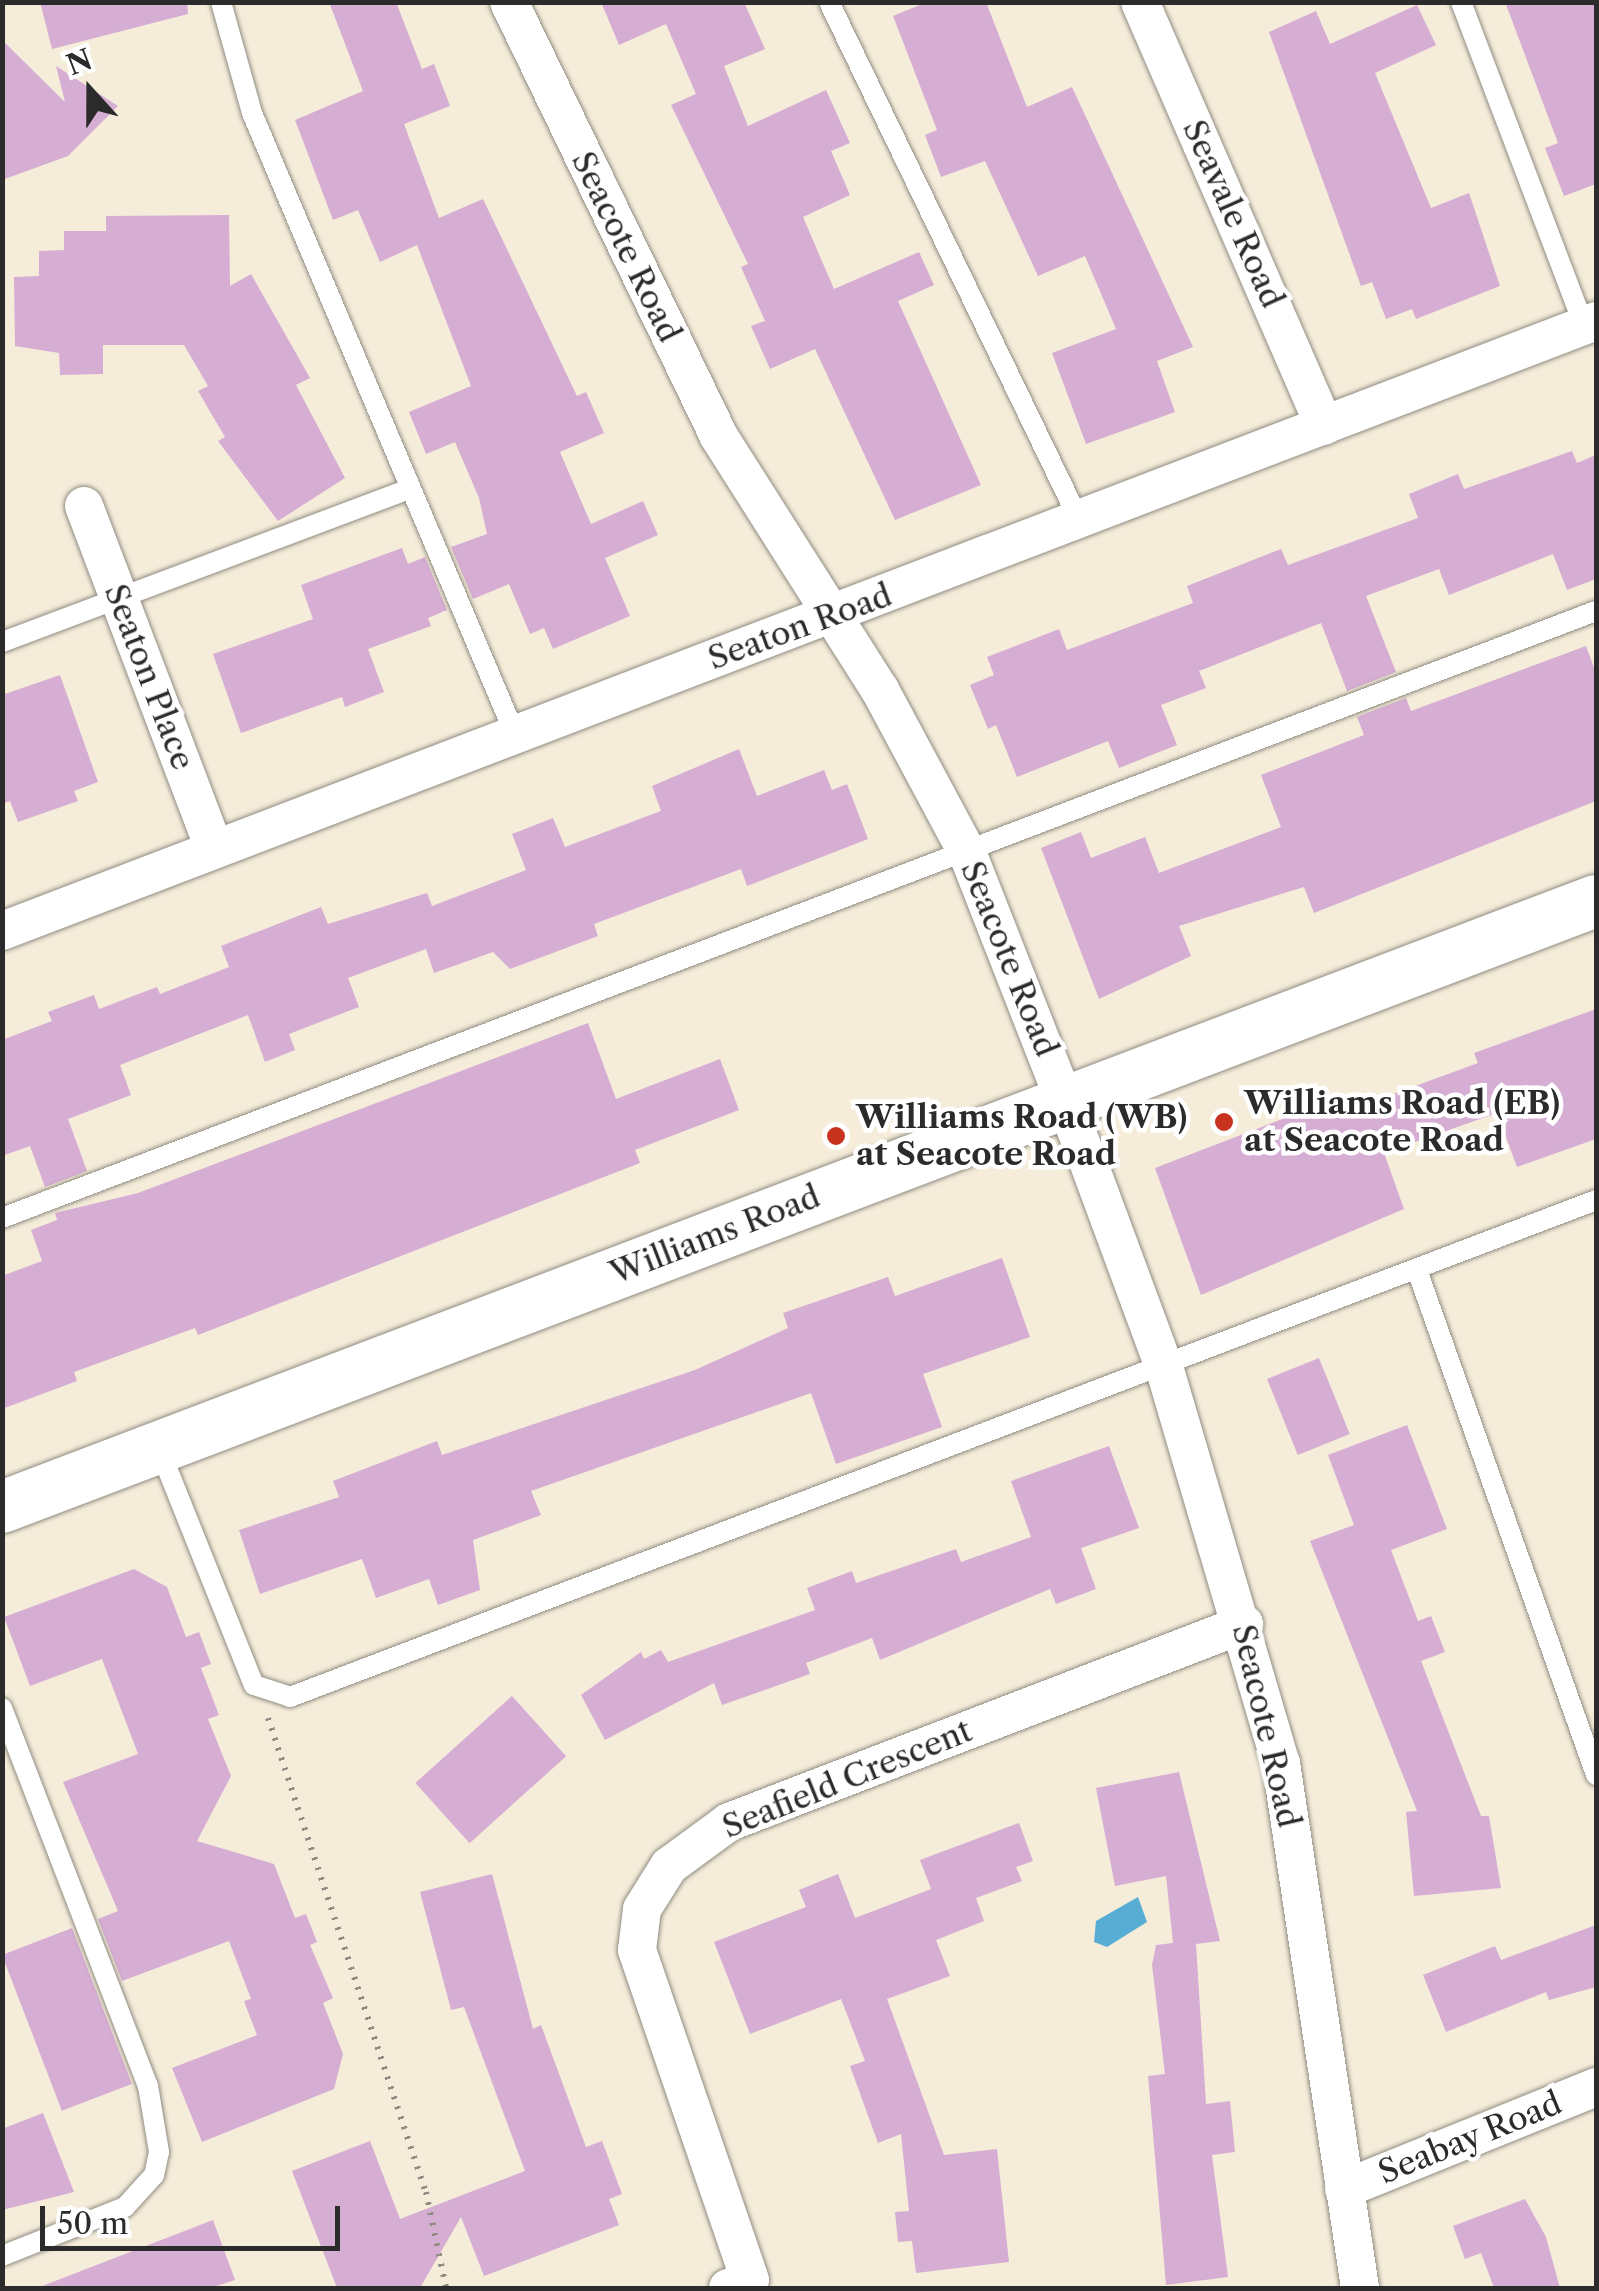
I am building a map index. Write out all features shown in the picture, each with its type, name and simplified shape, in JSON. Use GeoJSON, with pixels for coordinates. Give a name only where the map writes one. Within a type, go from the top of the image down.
{"type":"FeatureCollection","features":[{"type":"Feature","properties":{"kind":"street","name":"Seacote Road"},"geometry":{"type":"LineString","coordinates":[[510,2],[718,435],[832,617],[967,852],[1165,1370],[1244,1624],[1281,1763],[1360,2288]]}},
{"type":"Feature","properties":{"kind":"street","name":"Seavale Road"},"geometry":{"type":"LineString","coordinates":[[1140,2],[1324,426]]}},
{"type":"Feature","properties":{"kind":"street","name":"Seaton Road"},"geometry":{"type":"LineString","coordinates":[[2,931],[514,732],[1081,524],[1590,323]]}},
{"type":"Feature","properties":{"kind":"street","name":"Seaton Place"},"geometry":{"type":"LineString","coordinates":[[84,506],[214,848]]}},
{"type":"Feature","properties":{"kind":"street","name":"Williams Road"},"geometry":{"type":"LineString","coordinates":[[2,1506],[1596,901]]}},
{"type":"Feature","properties":{"kind":"street","name":"Seafield Crescent"},"geometry":{"type":"LineString","coordinates":[[728,2288],[750,2280],[637,1950],[642,1908],[669,1866],[729,1822],[1244,1624]]}},
{"type":"Feature","properties":{"kind":"street","name":"Seabay Road"},"geometry":{"type":"LineString","coordinates":[[1344,2189],[1596,2087]]}},
{"type":"Feature","properties":{"kind":"lane"},"geometry":{"type":"LineString","coordinates":[[221,2],[252,113],[514,732]]}},
{"type":"Feature","properties":{"kind":"lane"},"geometry":{"type":"LineString","coordinates":[[829,2],[1081,524]]}},
{"type":"Feature","properties":{"kind":"lane"},"geometry":{"type":"LineString","coordinates":[[1461,2],[1590,323]]}},
{"type":"Feature","properties":{"kind":"lane"},"geometry":{"type":"LineString","coordinates":[[2,642],[410,489]]}},
{"type":"Feature","properties":{"kind":"lane"},"geometry":{"type":"LineString","coordinates":[[2,1218],[1596,611]]}},
{"type":"Feature","properties":{"kind":"lane"},"geometry":{"type":"LineString","coordinates":[[159,1447],[254,1685],[270,1698],[1165,1370],[1596,1200]]}},
{"type":"Feature","properties":{"kind":"lane"},"geometry":{"type":"LineString","coordinates":[[1417,1270],[1596,1775]]}},
{"type":"Feature","properties":{"kind":"lane"},"geometry":{"type":"LineString","coordinates":[[2,1708],[148,2086],[159,2152],[154,2175],[125,2206],[2,2256]]}},
{"type":"Feature","properties":{"kind":"path"},"geometry":{"type":"LineString","coordinates":[[270,1698],[268,1722],[426,2192],[446,2288]]}},
{"type":"Feature","properties":{"kind":"water"},"geometry":{"type":"Polygon","coordinates":[[[1138,1897],[1147,1922],[1107,1947],[1094,1942],[1096,1921],[1138,1897]]]}},
{"type":"Feature","properties":{"kind":"building"},"geometry":{"type":"Polygon","coordinates":[[[40,2],[187,2],[188,14],[52,49],[40,2]]]}},
{"type":"Feature","properties":{"kind":"building"},"geometry":{"type":"Polygon","coordinates":[[[329,2],[396,2],[422,69],[434,64],[450,106],[404,124],[439,218],[483,199],[577,396],[586,392],[604,433],[560,452],[591,524],[643,501],[658,535],[605,558],[630,616],[553,649],[544,628],[530,634],[509,584],[473,599],[451,547],[487,534],[479,498],[455,442],[426,454],[409,412],[471,386],[417,245],[380,262],[358,210],[333,220],[295,120],[363,91],[329,2]]]}},
{"type":"Feature","properties":{"kind":"building"},"geometry":{"type":"Polygon","coordinates":[[[601,2],[744,2],[765,49],[724,66],[748,126],[826,90],[850,143],[831,151],[850,195],[803,217],[834,289],[919,252],[934,285],[898,301],[981,485],[895,520],[815,349],[770,369],[751,326],[765,321],[741,267],[748,264],[671,105],[696,94],[666,24],[619,45],[601,2]]]}},
{"type":"Feature","properties":{"kind":"building"},"geometry":{"type":"Polygon","coordinates":[[[927,2],[986,2],[1027,107],[1072,87],[1193,347],[1157,361],[1175,412],[1086,444],[1052,353],[1116,329],[1085,256],[1038,276],[985,161],[941,177],[925,135],[937,130],[893,16],[927,2]]]}},
{"type":"Feature","properties":{"kind":"building"},"geometry":{"type":"Polygon","coordinates":[[[1505,2],[1596,2],[1596,184],[1564,196],[1545,148],[1558,143],[1505,2]]]}},
{"type":"Feature","properties":{"kind":"building"},"geometry":{"type":"Polygon","coordinates":[[[1417,5],[1436,45],[1375,73],[1431,208],[1469,193],[1500,286],[1416,319],[1412,309],[1386,319],[1372,282],[1361,286],[1269,32],[1316,11],[1330,44],[1417,5]]]}},
{"type":"Feature","properties":{"kind":"building"},"geometry":{"type":"Polygon","coordinates":[[[2,40],[65,102],[56,66],[118,106],[68,156],[2,180],[2,40]]]}},
{"type":"Feature","properties":{"kind":"building"},"geometry":{"type":"Polygon","coordinates":[[[229,215],[230,286],[251,274],[310,378],[296,385],[345,478],[278,521],[218,441],[225,437],[198,391],[208,386],[184,345],[103,345],[103,374],[60,375],[59,353],[15,346],[14,277],[39,276],[39,251],[64,250],[64,231],[106,231],[106,216],[229,215]]]}},
{"type":"Feature","properties":{"kind":"building"},"geometry":{"type":"Polygon","coordinates":[[[1572,451],[1577,463],[1596,455],[1596,579],[1567,590],[1553,554],[1449,595],[1439,569],[1366,596],[1396,672],[1347,691],[1321,623],[1199,671],[1206,688],[1161,705],[1177,745],[1119,768],[1108,741],[1017,777],[996,725],[988,729],[970,685],[994,675],[987,657],[1059,629],[1067,650],[1193,603],[1187,586],[1281,549],[1288,565],[1418,518],[1409,494],[1458,474],[1464,489],[1572,451]]]}},
{"type":"Feature","properties":{"kind":"building"},"geometry":{"type":"Polygon","coordinates":[[[402,548],[408,564],[425,557],[447,610],[428,618],[431,626],[368,649],[384,692],[345,707],[342,697],[241,733],[213,654],[313,619],[301,585],[402,548]]]}},
{"type":"Feature","properties":{"kind":"building"},"geometry":{"type":"Polygon","coordinates":[[[1586,646],[1596,673],[1596,801],[1314,913],[1304,887],[1179,926],[1191,956],[1099,999],[1041,848],[1081,832],[1091,858],[1145,837],[1159,873],[1281,827],[1261,775],[1364,735],[1357,717],[1406,698],[1411,711],[1586,646]]]}},
{"type":"Feature","properties":{"kind":"building"},"geometry":{"type":"Polygon","coordinates":[[[60,675],[98,782],[74,791],[78,801],[18,822],[10,801],[2,804],[2,695],[60,675]]]}},
{"type":"Feature","properties":{"kind":"building"},"geometry":{"type":"Polygon","coordinates":[[[739,749],[757,796],[824,770],[832,790],[847,784],[868,839],[747,886],[741,869],[594,924],[598,936],[510,969],[493,952],[434,973],[426,949],[348,978],[359,1007],[289,1034],[295,1050],[265,1062],[248,1015],[120,1065],[131,1095],[68,1119],[87,1171],[45,1187],[30,1146],[2,1156],[2,1040],[52,1021],[48,1012],[94,995],[99,1009],[157,987],[160,994],[229,967],[221,946],[321,907],[328,924],[427,893],[432,906],[526,870],[512,834],[553,818],[565,847],[661,811],[652,786],[739,749]]]}},
{"type":"Feature","properties":{"kind":"building"},"geometry":{"type":"Polygon","coordinates":[[[1596,1009],[1596,1139],[1517,1167],[1497,1113],[1384,1153],[1404,1209],[1201,1295],[1155,1168],[1342,1096],[1366,1104],[1478,1063],[1474,1053],[1596,1009]]]}},
{"type":"Feature","properties":{"kind":"building"},"geometry":{"type":"Polygon","coordinates":[[[588,1023],[616,1099],[720,1059],[739,1110],[635,1150],[640,1163],[198,1335],[195,1328],[74,1372],[77,1381],[2,1409],[2,1276],[42,1261],[31,1230],[57,1220],[55,1213],[138,1193],[588,1023]]]}},
{"type":"Feature","properties":{"kind":"building"},"geometry":{"type":"Polygon","coordinates":[[[1002,1258],[1030,1337],[923,1374],[942,1427],[836,1464],[811,1393],[531,1491],[541,1515],[473,1540],[480,1590],[438,1605],[429,1579],[376,1598],[362,1559],[260,1594],[239,1530],[339,1497],[333,1481],[437,1441],[442,1455],[695,1370],[788,1328],[783,1313],[888,1277],[895,1296],[1002,1258]]]}},
{"type":"Feature","properties":{"kind":"building"},"geometry":{"type":"Polygon","coordinates":[[[1319,1358],[1350,1434],[1298,1455],[1267,1379],[1319,1358]]]}},
{"type":"Feature","properties":{"kind":"building"},"geometry":{"type":"Polygon","coordinates":[[[1407,1425],[1447,1529],[1391,1550],[1418,1621],[1431,1616],[1445,1652],[1421,1661],[1481,1816],[1489,1816],[1501,1888],[1414,1896],[1406,1812],[1417,1811],[1310,1541],[1354,1525],[1328,1455],[1407,1425]]]}},
{"type":"Feature","properties":{"kind":"building"},"geometry":{"type":"Polygon","coordinates":[[[1109,1446],[1139,1528],[1081,1548],[1096,1589],[1056,1604],[1050,1589],[880,1660],[872,1638],[806,1663],[810,1674],[722,1705],[714,1683],[605,1740],[581,1695],[641,1652],[644,1659],[661,1650],[668,1662],[815,1610],[807,1588],[852,1571],[856,1583],[956,1549],[961,1562],[1031,1537],[1011,1481],[1109,1446]]]}},
{"type":"Feature","properties":{"kind":"building"},"geometry":{"type":"Polygon","coordinates":[[[134,1569],[167,1587],[186,1637],[199,1632],[211,1664],[201,1668],[219,1715],[208,1719],[231,1776],[197,1841],[274,1864],[295,1918],[306,1914],[317,1942],[310,1945],[333,1998],[323,2003],[343,2054],[334,2089],[202,2142],[172,2068],[257,2035],[244,2001],[251,1999],[229,1941],[122,1981],[98,1919],[118,1911],[63,1782],[138,1754],[102,1659],[30,1686],[4,1617],[134,1569]]]}},
{"type":"Feature","properties":{"kind":"building"},"geometry":{"type":"Polygon","coordinates":[[[512,1696],[566,1756],[470,1843],[415,1783],[512,1696]]]}},
{"type":"Feature","properties":{"kind":"building"},"geometry":{"type":"Polygon","coordinates":[[[1179,1772],[1220,1941],[1196,1944],[1206,2104],[1230,2101],[1235,2152],[1212,2155],[1228,2277],[1166,2285],[1148,2076],[1165,2074],[1152,1965],[1156,1945],[1173,1943],[1166,1876],[1115,1886],[1096,1788],[1179,1772]]]}},
{"type":"Feature","properties":{"kind":"building"},"geometry":{"type":"Polygon","coordinates":[[[1019,1823],[1033,1861],[1016,1867],[1022,1881],[976,1898],[984,1921],[936,1940],[950,1976],[887,1999],[944,2155],[997,2149],[1009,2262],[916,2273],[912,2241],[898,2242],[895,2212],[909,2211],[901,2134],[878,2143],[850,2066],[865,2061],[841,1999],[750,2034],[714,1942],[806,1907],[799,1890],[838,1874],[855,1918],[931,1889],[920,1860],[1019,1823]]]}},
{"type":"Feature","properties":{"kind":"building"},"geometry":{"type":"Polygon","coordinates":[[[492,1874],[533,2029],[541,2025],[586,2147],[602,2141],[622,2194],[609,2199],[619,2225],[484,2276],[461,2217],[420,2288],[337,2288],[292,2171],[370,2141],[400,2219],[525,2171],[464,2007],[451,2010],[420,1892],[492,1874]]]}},
{"type":"Feature","properties":{"kind":"building"},"geometry":{"type":"Polygon","coordinates":[[[1596,1925],[1596,1987],[1549,2000],[1546,1992],[1446,2032],[1423,1975],[1495,1946],[1501,1960],[1596,1925]]]}},
{"type":"Feature","properties":{"kind":"building"},"geometry":{"type":"Polygon","coordinates":[[[72,1928],[132,2084],[62,2111],[2,1955],[72,1928]]]}},
{"type":"Feature","properties":{"kind":"building"},"geometry":{"type":"Polygon","coordinates":[[[43,2113],[74,2192],[2,2210],[2,2129],[43,2113]]]}},
{"type":"Feature","properties":{"kind":"building"},"geometry":{"type":"Polygon","coordinates":[[[1525,2199],[1546,2237],[1560,2288],[1494,2288],[1481,2253],[1465,2259],[1453,2226],[1525,2199]]]}},
{"type":"Feature","properties":{"kind":"building"},"geometry":{"type":"Polygon","coordinates":[[[213,2220],[235,2280],[210,2288],[37,2288],[213,2220]]]}},
{"type":"Feature","properties":{"kind":"place","name":"Williams Road (EB) at Seacote Road"},"geometry":{"type":"Point","coordinates":[1224,1122]}},
{"type":"Feature","properties":{"kind":"place","name":"Williams Road (WB) at Seacote Road"},"geometry":{"type":"Point","coordinates":[836,1136]}}]}
